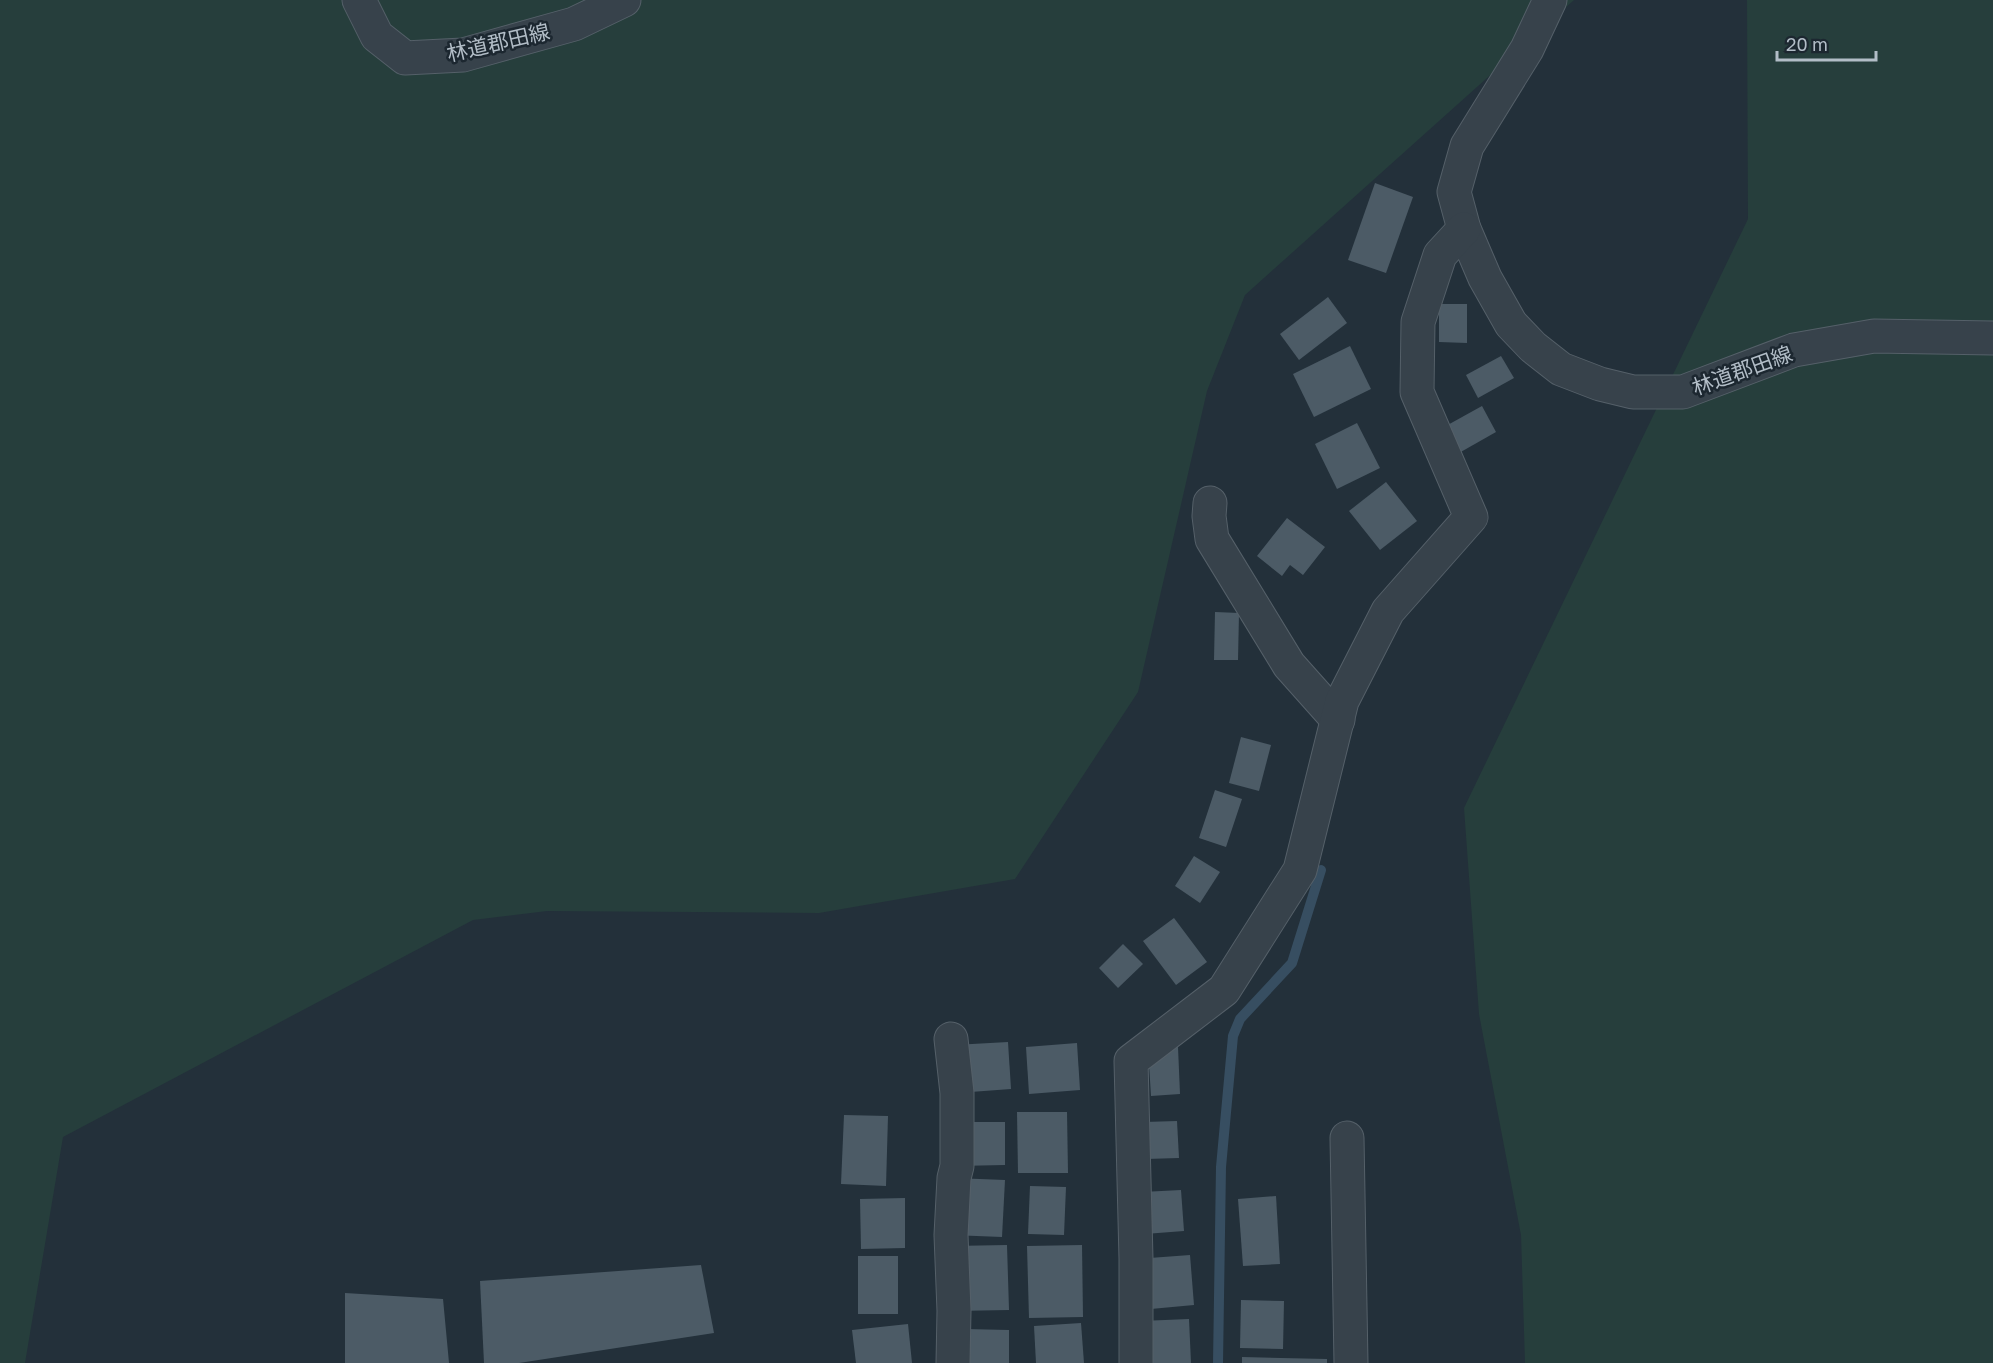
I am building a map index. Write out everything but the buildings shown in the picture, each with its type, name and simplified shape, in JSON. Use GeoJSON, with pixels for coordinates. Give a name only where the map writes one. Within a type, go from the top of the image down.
{"type":"FeatureCollection","features":[{"type":"Feature","properties":{"kind":"street","name":"林道郡田線"},"geometry":{"type":"LineString","coordinates":[[359,0],[377,36],[405,58],[463,54],[574,24],[624,0]]}},
{"type":"Feature","properties":{"kind":"street","name":"林道郡田線"},"geometry":{"type":"LineString","coordinates":[[1550,0],[1527,48],[1467,146],[1454,192],[1464,229],[1485,278],[1511,324],[1533,347],[1561,369],[1599,384],[1633,392],[1683,392],[1794,350],[1874,336],[1993,338]]}},
{"type":"Feature","properties":{"kind":"street"},"geometry":{"type":"LineString","coordinates":[[1136,1363],[1131,1061],[1224,990],[1300,870],[1342,701],[1388,611],[1471,517],[1417,392],[1418,322],[1440,255],[1464,229]]}},
{"type":"Feature","properties":{"kind":"street"},"geometry":{"type":"LineString","coordinates":[[1210,503],[1212,539],[1289,665],[1338,720]]}},
{"type":"Feature","properties":{"kind":"street"},"geometry":{"type":"LineString","coordinates":[[951,1039],[957,1093],[957,1166],[954,1178],[951,1235],[954,1311],[953,1363]]}},
{"type":"Feature","properties":{"kind":"street"},"geometry":{"type":"LineString","coordinates":[[1347,1138],[1351,1363]]}},
{"type":"Feature","properties":{"kind":"green space"},"geometry":{"type":"Polygon","coordinates":[[[0,0],[1574,0],[1245,295],[1207,391],[1138,692],[1015,879],[819,913],[547,911],[473,920],[63,1137],[25,1363],[0,1363],[0,0]]]}},
{"type":"Feature","properties":{"kind":"green space"},"geometry":{"type":"Polygon","coordinates":[[[1747,0],[1993,0],[1993,1363],[1525,1363],[1521,1235],[1479,1014],[1464,808],[1748,219],[1747,0]]]}},
{"type":"Feature","properties":{"kind":"waterway"},"geometry":{"type":"LineString","coordinates":[[1218,1363],[1221,1167],[1233,1036],[1240,1019],[1292,963],[1321,870]]}}]}
